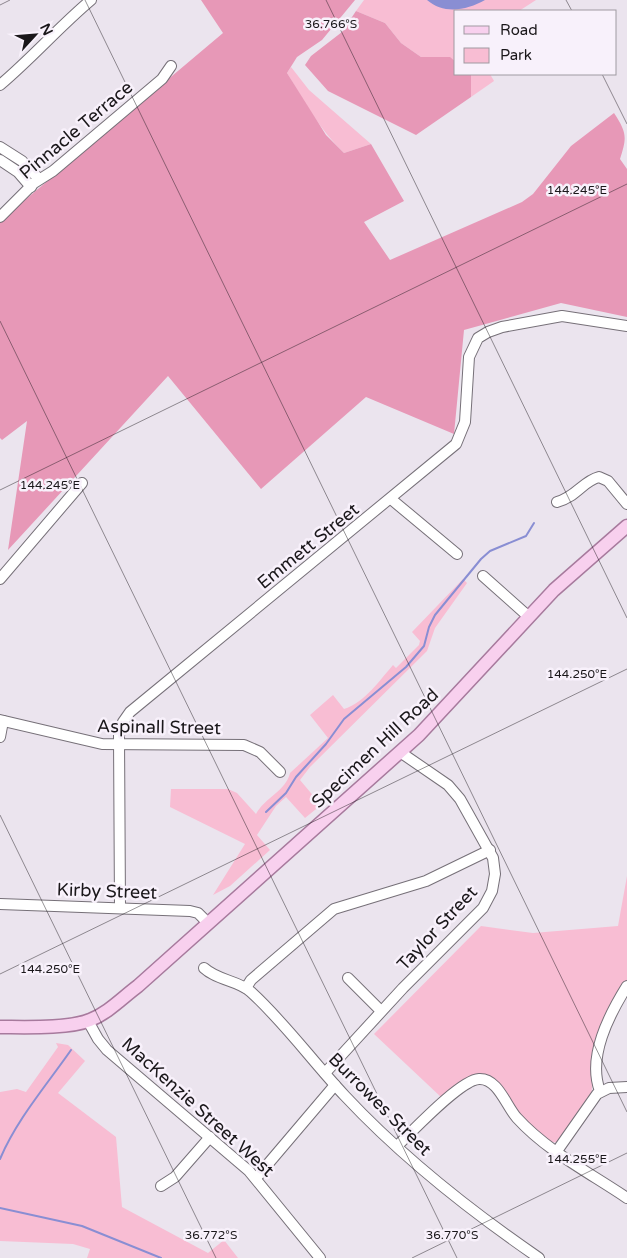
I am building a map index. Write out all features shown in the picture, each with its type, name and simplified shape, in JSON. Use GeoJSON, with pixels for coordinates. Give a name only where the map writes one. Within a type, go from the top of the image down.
{"type":"FeatureCollection","features":[{"type":"Feature","properties":{"kind":"main road","name":"Specimen Hill Road"},"geometry":{"type":"LineString","coordinates":[[90,1024],[138,986],[400,752],[438,716],[561,583],[627,526]]}},
{"type":"Feature","properties":{"kind":"main road"},"geometry":{"type":"LineString","coordinates":[[0,1027],[90,1024]]}},
{"type":"Feature","properties":{"kind":"street"},"geometry":{"type":"LineString","coordinates":[[0,85],[24,65],[59,27],[91,0]]}},
{"type":"Feature","properties":{"kind":"street","name":"Pinnacle Terrace"},"geometry":{"type":"LineString","coordinates":[[0,217],[39,179],[53,171],[162,79],[171,66]]}},
{"type":"Feature","properties":{"kind":"street"},"geometry":{"type":"LineString","coordinates":[[0,147],[22,161],[39,179]]}},
{"type":"Feature","properties":{"kind":"street"},"geometry":{"type":"LineString","coordinates":[[0,160],[18,172],[31,187]]}},
{"type":"Feature","properties":{"kind":"street","name":"Emmett Street"},"geometry":{"type":"LineString","coordinates":[[120,908],[119,744],[122,722],[134,708],[446,454],[461,435],[465,422],[469,357],[478,338],[502,327],[562,316],[627,326]]}},
{"type":"Feature","properties":{"kind":"street"},"geometry":{"type":"LineString","coordinates":[[558,502],[572,496],[591,480],[599,477],[608,481],[627,504]]}},
{"type":"Feature","properties":{"kind":"street"},"geometry":{"type":"LineString","coordinates":[[0,579],[82,483]]}},
{"type":"Feature","properties":{"kind":"street"},"geometry":{"type":"LineString","coordinates":[[391,499],[457,554]]}},
{"type":"Feature","properties":{"kind":"street"},"geometry":{"type":"LineString","coordinates":[[483,576],[529,617]]}},
{"type":"Feature","properties":{"kind":"street"},"geometry":{"type":"LineString","coordinates":[[0,737],[2,721]]}},
{"type":"Feature","properties":{"kind":"street","name":"Aspinall Street"},"geometry":{"type":"LineString","coordinates":[[2,721],[84,742],[244,745],[260,752],[280,772]]}},
{"type":"Feature","properties":{"kind":"street","name":"Taylor Street"},"geometry":{"type":"LineString","coordinates":[[325,1073],[381,1011],[486,904],[492,891],[495,874],[490,850],[453,790],[400,752]]}},
{"type":"Feature","properties":{"kind":"street"},"geometry":{"type":"LineString","coordinates":[[246,988],[251,980],[334,909],[426,881],[490,850]]}},
{"type":"Feature","properties":{"kind":"street","name":"Kirby Street"},"geometry":{"type":"LineString","coordinates":[[0,904],[195,912],[208,923]]}},
{"type":"Feature","properties":{"kind":"street","name":"Burrowes Street"},"geometry":{"type":"LineString","coordinates":[[204,968],[219,979],[246,988],[335,1085],[397,1146],[464,1206],[539,1258]]}},
{"type":"Feature","properties":{"kind":"street"},"geometry":{"type":"LineString","coordinates":[[348,978],[381,1011]]}},
{"type":"Feature","properties":{"kind":"street"},"geometry":{"type":"LineString","coordinates":[[600,1091],[595,1076],[599,1048],[609,1020],[627,986]]}},
{"type":"Feature","properties":{"kind":"street","name":"MacKenzie Street West"},"geometry":{"type":"LineString","coordinates":[[90,1024],[107,1050],[256,1178],[320,1258]]}},
{"type":"Feature","properties":{"kind":"street"},"geometry":{"type":"LineString","coordinates":[[397,1146],[458,1089],[479,1079],[492,1083],[523,1124],[557,1151],[627,1198]]}},
{"type":"Feature","properties":{"kind":"street"},"geometry":{"type":"LineString","coordinates":[[256,1178],[335,1085]]}},
{"type":"Feature","properties":{"kind":"street"},"geometry":{"type":"LineString","coordinates":[[557,1151],[600,1091],[627,1086]]}},
{"type":"Feature","properties":{"kind":"street"},"geometry":{"type":"LineString","coordinates":[[161,1186],[178,1174],[210,1137]]}},
{"type":"Feature","properties":{"kind":"green space"},"geometry":{"type":"Polygon","coordinates":[[[364,0],[536,0],[521,10],[454,10],[454,61],[449,57],[421,57],[401,43],[385,23],[356,11],[364,0]]]}},
{"type":"Feature","properties":{"kind":"green space"},"geometry":{"type":"Polygon","coordinates":[[[291,67],[309,90],[371,144],[344,153],[320,125],[287,73],[291,67]]]}},
{"type":"Feature","properties":{"kind":"green space"},"geometry":{"type":"Polygon","coordinates":[[[470,75],[491,75],[494,81],[471,97],[470,75]]]}},
{"type":"Feature","properties":{"kind":"green space"},"geometry":{"type":"Polygon","coordinates":[[[463,579],[467,583],[435,628],[427,651],[310,767],[300,780],[321,805],[305,818],[286,797],[276,806],[257,835],[270,850],[230,886],[213,895],[245,844],[170,807],[171,789],[228,789],[237,793],[256,814],[264,803],[280,790],[290,773],[328,738],[310,715],[333,695],[344,709],[365,696],[393,665],[396,668],[419,645],[420,641],[412,632],[463,579]]]}},
{"type":"Feature","properties":{"kind":"green space"},"geometry":{"type":"Polygon","coordinates":[[[627,876],[627,980],[592,1064],[591,1094],[557,1142],[547,1141],[537,1134],[500,1086],[491,1078],[482,1074],[472,1076],[442,1098],[374,1034],[481,926],[533,933],[618,926],[627,876]]]}},
{"type":"Feature","properties":{"kind":"green space"},"geometry":{"type":"Polygon","coordinates":[[[56,1043],[68,1045],[85,1061],[58,1093],[116,1137],[122,1207],[208,1253],[224,1240],[238,1258],[87,1258],[90,1249],[73,1244],[0,1241],[0,1092],[17,1089],[26,1092],[58,1047],[56,1043]]]}},
{"type":"Feature","properties":{"kind":"shaded area"},"geometry":{"type":"Polygon","coordinates":[[[201,0],[355,0],[322,40],[297,57],[287,73],[326,135],[344,153],[371,144],[404,201],[364,222],[390,260],[522,202],[533,194],[571,146],[614,113],[624,135],[625,140],[620,159],[627,169],[627,317],[561,303],[464,330],[454,434],[366,397],[261,489],[168,376],[8,550],[27,421],[2,440],[0,438],[0,221],[223,33],[201,0]]]}},
{"type":"Feature","properties":{"kind":"shaded area"},"geometry":{"type":"Polygon","coordinates":[[[356,11],[385,23],[401,43],[421,57],[450,57],[454,60],[454,75],[471,75],[471,97],[416,135],[328,91],[305,65],[311,56],[342,32],[356,11]]]}},
{"type":"Feature","properties":{"kind":"water"},"geometry":{"type":"Polygon","coordinates":[[[427,0],[485,0],[463,8],[448,9],[434,5],[427,0]]]}},
{"type":"Feature","properties":{"kind":"waterway"},"geometry":{"type":"LineString","coordinates":[[266,812],[286,793],[296,777],[326,744],[344,719],[406,667],[424,646],[429,627],[435,615],[481,559],[490,551],[526,536],[534,523]]}},
{"type":"Feature","properties":{"kind":"waterway"},"geometry":{"type":"LineString","coordinates":[[0,1159],[23,1116],[71,1050]]}},
{"type":"Feature","properties":{"kind":"waterway"},"geometry":{"type":"LineString","coordinates":[[0,1208],[82,1226],[161,1258]]}}]}
